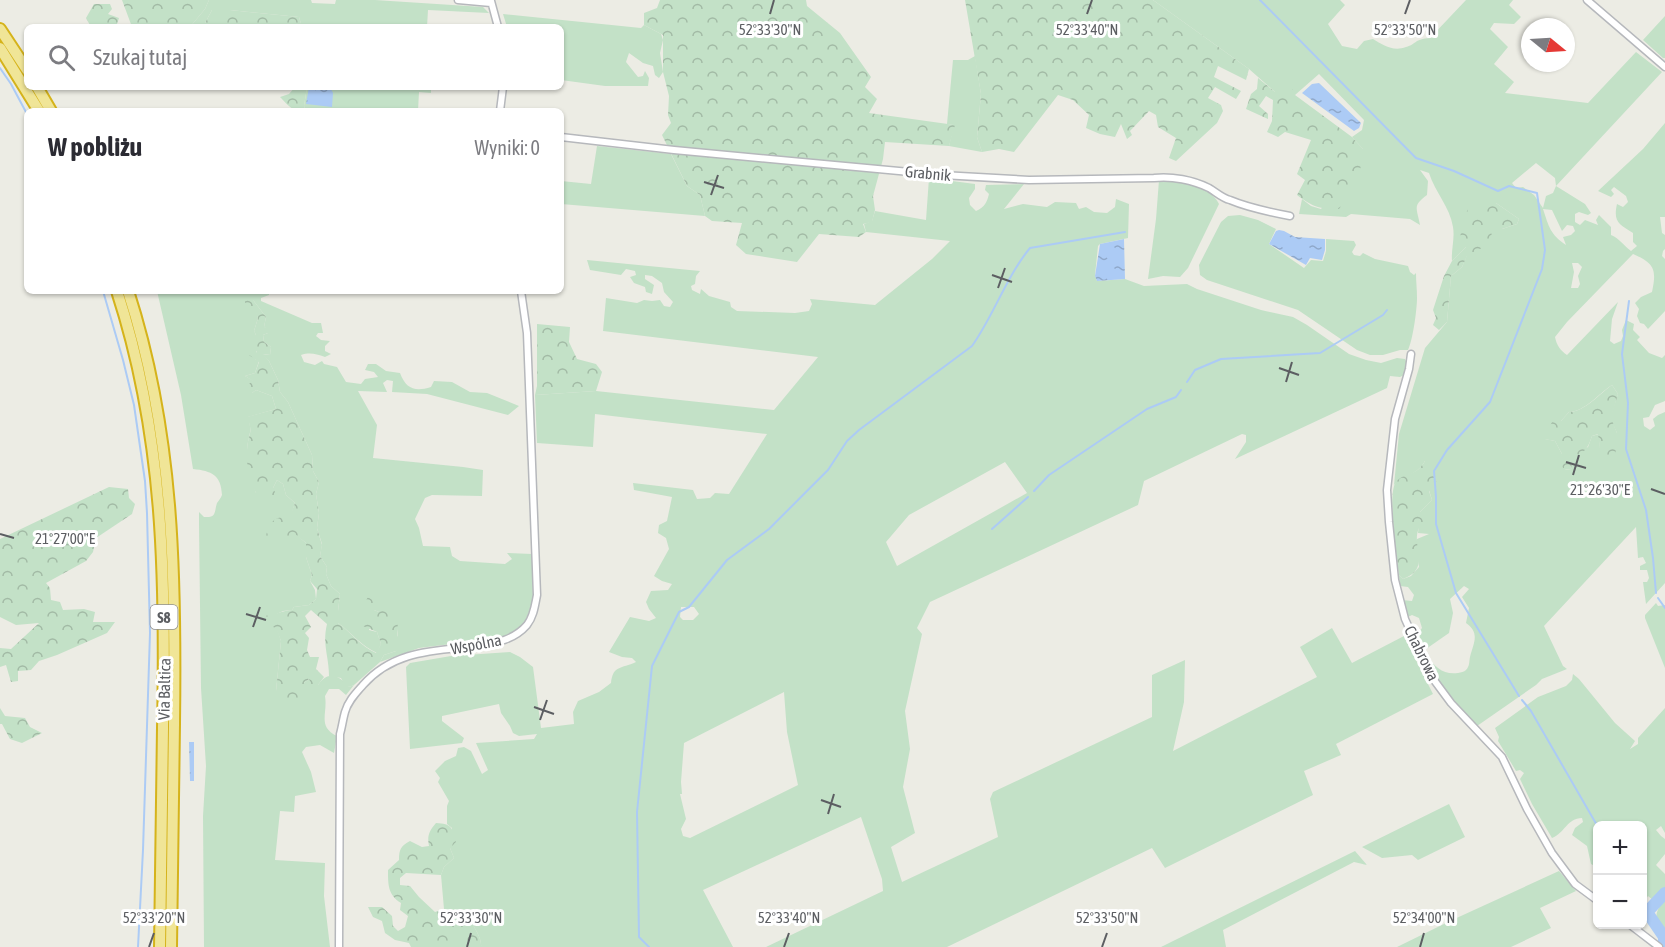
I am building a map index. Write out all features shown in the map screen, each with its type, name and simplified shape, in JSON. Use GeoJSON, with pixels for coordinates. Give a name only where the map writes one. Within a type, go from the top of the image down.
{"type":"FeatureCollection","features":[{"type":"Feature","properties":{"kind":"highway"},"geometry":{"type":"LineString","coordinates":[[0,29],[24,65]]}},
{"type":"Feature","properties":{"kind":"highway"},"geometry":{"type":"LineString","coordinates":[[0,48],[24,87]]}},
{"type":"Feature","properties":{"kind":"highway"},"geometry":{"type":"LineString","coordinates":[[26,90],[37,108]]}},
{"type":"Feature","properties":{"kind":"highway"},"geometry":{"type":"LineString","coordinates":[[39,90],[49,108]]}},
{"type":"Feature","properties":{"kind":"highway","name":"Via Baltica"},"geometry":{"type":"LineString","coordinates":[[118,294],[146,405],[156,472],[162,540],[164,654],[160,947]]}},
{"type":"Feature","properties":{"kind":"highway","name":"Via Baltica"},"geometry":{"type":"LineString","coordinates":[[129,294],[157,405],[167,472],[174,564],[171,947]]}},
{"type":"Feature","properties":{"kind":"street"},"geometry":{"type":"LineString","coordinates":[[458,0],[491,1],[497,24]]}},
{"type":"Feature","properties":{"kind":"street"},"geometry":{"type":"LineString","coordinates":[[1587,0],[1665,68]]}},
{"type":"Feature","properties":{"kind":"street"},"geometry":{"type":"LineString","coordinates":[[500,108],[502,90]]}},
{"type":"Feature","properties":{"kind":"street","name":"Grabnik"},"geometry":{"type":"LineString","coordinates":[[564,137],[942,175],[1029,180],[1167,177],[1209,188],[1226,199],[1256,209],[1290,216]]}},
{"type":"Feature","properties":{"kind":"street","name":"Wspólna"},"geometry":{"type":"LineString","coordinates":[[339,947],[340,734],[345,710],[373,675],[397,659],[416,654],[499,643],[515,635],[526,625],[534,612],[537,595],[529,375],[527,333],[521,294]]}},
{"type":"Feature","properties":{"kind":"street","name":"Chabrowa"},"geometry":{"type":"LineString","coordinates":[[1412,354],[1395,418],[1388,490],[1395,579],[1405,619],[1431,676],[1450,703],[1502,757],[1527,809],[1552,853],[1575,884],[1593,897]]}},
{"type":"Feature","properties":{"kind":"street"},"geometry":{"type":"LineString","coordinates":[[1635,929],[1658,947]]}},
{"type":"Feature","properties":{"kind":"green space"},"geometry":{"type":"Polygon","coordinates":[[[122,0],[209,0],[205,9],[192,24],[131,24],[122,0]]]}},
{"type":"Feature","properties":{"kind":"green space"},"geometry":{"type":"Polygon","coordinates":[[[209,0],[311,0],[312,3],[335,4],[336,0],[375,0],[483,7],[489,13],[428,10],[427,24],[301,24],[299,17],[212,10],[205,24],[192,24],[205,9],[209,0]]]}},
{"type":"Feature","properties":{"kind":"green space"},"geometry":{"type":"Polygon","coordinates":[[[660,0],[806,0],[807,6],[840,33],[871,77],[865,87],[877,99],[869,113],[955,125],[949,146],[885,142],[873,196],[875,210],[872,222],[863,224],[866,232],[859,237],[819,234],[797,262],[746,254],[736,245],[742,223],[712,221],[705,216],[700,195],[687,186],[662,135],[671,123],[668,115],[669,96],[663,72],[663,35],[644,25],[644,13],[657,8],[660,0]]]}},
{"type":"Feature","properties":{"kind":"green space"},"geometry":{"type":"Polygon","coordinates":[[[965,0],[1153,0],[1249,69],[1246,80],[1218,66],[1214,77],[1241,91],[1236,99],[1215,87],[1208,98],[1221,105],[1223,111],[1217,123],[1176,161],[1169,158],[1176,138],[1158,127],[1156,115],[1149,111],[1130,131],[1132,135],[1127,139],[1121,124],[1115,137],[1086,128],[1089,115],[1073,100],[1058,95],[1014,152],[999,149],[982,152],[977,137],[981,94],[965,0]]]}},
{"type":"Feature","properties":{"kind":"green space"},"geometry":{"type":"Polygon","coordinates":[[[1153,0],[1340,0],[1345,5],[1328,24],[1342,46],[1357,49],[1364,41],[1373,39],[1397,49],[1410,46],[1421,39],[1430,38],[1466,0],[1513,0],[1509,5],[1521,17],[1514,24],[1494,23],[1490,29],[1508,47],[1494,64],[1514,82],[1505,93],[1588,103],[1636,52],[1662,72],[1556,186],[1585,204],[1591,213],[1588,215],[1579,212],[1575,214],[1575,222],[1580,225],[1585,220],[1598,225],[1596,220],[1599,215],[1611,227],[1611,235],[1631,251],[1637,246],[1633,242],[1633,233],[1618,222],[1616,215],[1617,204],[1623,207],[1628,202],[1626,196],[1614,187],[1611,190],[1614,194],[1611,197],[1598,191],[1643,149],[1665,123],[1665,217],[1660,217],[1662,233],[1665,235],[1665,249],[1662,256],[1665,259],[1665,311],[1648,329],[1640,323],[1637,316],[1639,309],[1635,303],[1652,292],[1654,272],[1646,260],[1633,254],[1555,337],[1559,348],[1567,355],[1618,302],[1612,319],[1610,341],[1614,344],[1621,341],[1626,320],[1634,324],[1633,330],[1640,337],[1637,340],[1649,353],[1662,358],[1665,355],[1665,401],[1655,405],[1649,417],[1643,418],[1644,426],[1650,430],[1655,426],[1653,419],[1665,412],[1665,583],[1646,604],[1643,582],[1647,582],[1649,578],[1647,570],[1640,570],[1640,566],[1646,563],[1643,557],[1638,558],[1636,527],[1544,626],[1563,666],[1567,669],[1542,679],[1477,726],[1440,685],[1423,657],[1427,656],[1436,667],[1448,673],[1458,673],[1467,668],[1474,634],[1466,623],[1469,608],[1462,597],[1469,589],[1464,586],[1450,599],[1453,613],[1449,633],[1426,649],[1424,653],[1412,634],[1418,633],[1422,628],[1419,618],[1412,615],[1408,617],[1402,600],[1412,601],[1414,595],[1408,587],[1400,586],[1399,575],[1403,579],[1411,576],[1419,567],[1417,539],[1429,534],[1418,533],[1420,512],[1432,500],[1425,461],[1418,470],[1394,485],[1399,434],[1425,348],[1447,322],[1451,276],[1462,267],[1467,255],[1490,229],[1502,229],[1517,224],[1519,219],[1496,203],[1466,247],[1452,261],[1451,220],[1429,173],[1420,170],[1428,181],[1427,195],[1417,205],[1420,225],[1410,219],[1351,214],[1346,217],[1299,214],[1302,199],[1311,206],[1321,209],[1363,149],[1352,137],[1362,130],[1364,120],[1319,74],[1295,95],[1275,92],[1249,69],[1153,0]],[[1536,163],[1512,183],[1516,188],[1523,187],[1534,195],[1543,208],[1546,196],[1553,193],[1556,186],[1555,178],[1536,163]],[[1543,209],[1553,234],[1566,245],[1563,237],[1575,231],[1573,226],[1567,225],[1562,231],[1552,210],[1543,209]],[[1572,263],[1574,272],[1571,288],[1578,288],[1580,284],[1578,276],[1582,267],[1578,263],[1572,263]],[[1612,385],[1586,405],[1569,412],[1545,439],[1555,441],[1562,454],[1565,470],[1571,469],[1572,464],[1568,457],[1588,447],[1592,436],[1599,434],[1600,448],[1617,433],[1610,418],[1618,394],[1612,385]]]}},
{"type":"Feature","properties":{"kind":"green space"},"geometry":{"type":"Polygon","coordinates":[[[94,4],[110,4],[112,9],[108,14],[119,18],[117,24],[89,24],[86,18],[94,4]]]}},
{"type":"Feature","properties":{"kind":"green space"},"geometry":{"type":"Polygon","coordinates":[[[212,10],[230,10],[299,17],[301,24],[205,24],[212,10]]]}},
{"type":"Feature","properties":{"kind":"green space"},"geometry":{"type":"Polygon","coordinates":[[[503,14],[641,28],[644,25],[661,34],[663,40],[660,53],[663,72],[659,78],[655,75],[653,66],[643,63],[629,53],[626,62],[638,77],[643,76],[645,71],[649,78],[648,86],[605,86],[564,80],[564,24],[506,24],[503,14]]]}},
{"type":"Feature","properties":{"kind":"green space"},"geometry":{"type":"Polygon","coordinates":[[[1665,16],[1665,58],[1663,58],[1643,40],[1665,16]]]}},
{"type":"Feature","properties":{"kind":"green space"},"geometry":{"type":"Polygon","coordinates":[[[975,56],[981,94],[977,137],[982,152],[949,146],[954,125],[947,124],[953,60],[968,60],[975,56]]]}},
{"type":"Feature","properties":{"kind":"green space"},"geometry":{"type":"Polygon","coordinates":[[[1258,78],[1275,92],[1282,85],[1290,85],[1295,95],[1352,137],[1364,150],[1356,181],[1339,209],[1316,207],[1297,195],[1305,180],[1297,174],[1311,140],[1285,132],[1278,137],[1267,132],[1272,121],[1273,100],[1266,96],[1259,106],[1268,114],[1268,119],[1246,109],[1251,94],[1257,89],[1258,78]]]}},
{"type":"Feature","properties":{"kind":"green space"},"geometry":{"type":"Polygon","coordinates":[[[292,90],[307,90],[305,108],[292,108],[280,97],[289,94],[292,90]]]}},
{"type":"Feature","properties":{"kind":"green space"},"geometry":{"type":"Polygon","coordinates":[[[307,90],[431,90],[431,93],[419,92],[418,108],[305,108],[307,90]]]}},
{"type":"Feature","properties":{"kind":"green space"},"geometry":{"type":"Polygon","coordinates":[[[597,146],[671,154],[687,186],[700,195],[705,216],[564,204],[564,181],[591,184],[597,146]]]}},
{"type":"Feature","properties":{"kind":"green space"},"geometry":{"type":"Polygon","coordinates":[[[929,178],[975,184],[975,189],[969,198],[970,205],[976,211],[984,206],[989,194],[985,190],[986,185],[1024,184],[1004,209],[1023,204],[1047,207],[1055,202],[1076,203],[1079,209],[1086,207],[1094,212],[1107,213],[1115,207],[1116,199],[1129,204],[1128,238],[1098,246],[1095,275],[1097,281],[1125,279],[1144,286],[1187,284],[1261,310],[1293,317],[1349,354],[1381,363],[1397,358],[1405,359],[1407,363],[1404,375],[1390,376],[1387,388],[1235,459],[1246,442],[1246,435],[1242,434],[1144,481],[1138,505],[930,602],[917,628],[922,634],[905,711],[910,749],[903,787],[915,833],[891,847],[902,882],[998,837],[990,799],[993,792],[1152,717],[1152,675],[1185,660],[1184,702],[1173,751],[1317,677],[1300,647],[1332,628],[1352,663],[1404,636],[1433,694],[1336,744],[1341,755],[1304,771],[1313,795],[1165,868],[1152,848],[947,947],[766,947],[883,891],[882,879],[861,817],[703,890],[733,947],[481,947],[479,936],[471,920],[444,909],[441,875],[444,867],[454,858],[450,848],[452,828],[447,824],[449,801],[438,782],[440,778],[435,771],[445,761],[456,756],[458,748],[464,747],[471,751],[482,774],[488,770],[476,743],[534,739],[537,734],[519,736],[513,733],[501,713],[499,704],[442,716],[442,721],[464,738],[462,743],[410,749],[406,667],[410,663],[451,656],[510,652],[533,667],[541,728],[574,724],[573,712],[578,701],[599,692],[611,683],[616,670],[636,662],[632,658],[609,652],[630,617],[649,621],[656,618],[646,602],[651,591],[668,590],[672,584],[654,576],[669,549],[666,538],[658,533],[659,525],[667,521],[672,497],[634,490],[633,483],[693,490],[697,499],[710,498],[715,493],[729,494],[767,434],[595,414],[593,447],[537,443],[535,395],[596,391],[774,410],[818,357],[603,331],[606,298],[637,303],[644,300],[660,300],[664,306],[670,307],[673,302],[664,292],[662,283],[652,276],[645,275],[645,279],[654,285],[652,294],[646,292],[645,287],[634,283],[630,277],[636,275],[635,271],[626,269],[621,275],[590,270],[587,260],[700,271],[696,276],[695,284],[691,286],[692,290],[700,294],[701,289],[709,296],[730,302],[731,307],[737,311],[795,313],[809,311],[812,304],[810,299],[875,305],[932,259],[950,241],[866,232],[864,224],[872,221],[875,211],[926,220],[929,178]],[[1005,462],[909,515],[886,542],[897,566],[1027,493],[1005,462]],[[681,607],[680,617],[683,620],[693,620],[699,614],[694,607],[681,607]],[[784,692],[684,743],[682,794],[680,794],[686,819],[681,829],[683,836],[690,838],[798,785],[787,732],[784,692]]]}},
{"type":"Feature","properties":{"kind":"green space"},"geometry":{"type":"Polygon","coordinates":[[[1159,180],[1201,188],[1215,198],[1219,204],[1188,268],[1180,277],[1163,276],[1148,279],[1156,219],[1159,180]]]}},
{"type":"Feature","properties":{"kind":"green space"},"geometry":{"type":"Polygon","coordinates":[[[1476,200],[1496,203],[1519,219],[1517,224],[1502,229],[1491,229],[1492,239],[1474,254],[1467,256],[1462,267],[1451,276],[1447,322],[1439,330],[1433,325],[1436,318],[1433,310],[1444,276],[1452,261],[1466,247],[1460,238],[1462,227],[1466,212],[1476,200]]]}},
{"type":"Feature","properties":{"kind":"green space"},"geometry":{"type":"Polygon","coordinates":[[[1240,215],[1258,220],[1276,229],[1269,244],[1304,268],[1311,260],[1323,261],[1326,239],[1354,241],[1356,245],[1352,252],[1354,255],[1360,256],[1363,253],[1375,259],[1408,266],[1410,272],[1414,275],[1416,273],[1417,298],[1412,339],[1408,350],[1370,355],[1357,350],[1298,310],[1207,280],[1200,275],[1199,265],[1221,222],[1228,216],[1240,215]]]}},
{"type":"Feature","properties":{"kind":"green space"},"geometry":{"type":"Polygon","coordinates":[[[158,294],[269,294],[261,298],[261,301],[312,323],[321,323],[323,333],[318,333],[316,336],[321,340],[330,341],[325,346],[325,351],[331,354],[325,357],[313,354],[301,355],[304,362],[315,365],[322,361],[324,364],[337,367],[346,382],[361,384],[365,379],[378,377],[374,372],[365,370],[368,364],[376,364],[386,371],[400,373],[405,383],[412,388],[431,387],[434,381],[452,382],[470,392],[487,393],[519,406],[508,415],[427,394],[392,392],[393,381],[387,380],[383,383],[387,392],[358,391],[377,425],[373,458],[483,470],[482,496],[432,495],[425,498],[415,519],[423,546],[450,547],[452,556],[460,561],[505,564],[512,559],[507,553],[532,554],[533,598],[523,625],[515,632],[499,638],[419,648],[380,662],[384,655],[396,651],[398,629],[386,607],[379,612],[374,610],[369,630],[377,632],[381,644],[377,653],[366,647],[338,623],[340,594],[331,586],[326,574],[327,567],[320,556],[322,544],[317,528],[319,513],[316,494],[319,482],[313,471],[312,455],[288,402],[280,392],[278,380],[269,361],[262,354],[270,355],[271,347],[264,342],[263,335],[268,333],[268,329],[264,327],[266,317],[253,300],[258,318],[254,331],[257,341],[255,359],[259,361],[255,373],[245,376],[254,381],[252,393],[256,390],[272,396],[276,409],[248,417],[249,467],[256,493],[273,488],[277,480],[283,484],[286,495],[295,503],[291,521],[294,530],[306,543],[306,557],[312,575],[310,581],[315,590],[316,599],[309,605],[294,607],[292,610],[273,616],[281,641],[276,691],[304,683],[309,679],[318,685],[330,676],[337,677],[349,687],[354,685],[346,695],[339,689],[329,689],[325,696],[325,724],[337,736],[334,753],[320,745],[306,747],[302,752],[311,772],[316,792],[295,796],[294,812],[280,811],[275,860],[325,863],[324,896],[330,947],[204,947],[203,816],[206,766],[201,688],[199,512],[204,517],[213,515],[222,495],[220,483],[214,475],[193,469],[181,395],[158,294]]]}},
{"type":"Feature","properties":{"kind":"green space"},"geometry":{"type":"Polygon","coordinates":[[[245,300],[253,300],[266,317],[264,327],[269,328],[268,333],[263,335],[264,342],[271,347],[270,355],[263,354],[269,361],[278,380],[280,392],[288,402],[312,455],[313,471],[319,482],[316,494],[319,513],[317,528],[322,545],[320,556],[327,567],[326,574],[331,586],[340,594],[338,623],[365,647],[376,653],[381,644],[377,632],[363,626],[361,609],[368,597],[375,601],[374,610],[379,612],[380,606],[386,607],[390,602],[396,608],[397,636],[403,641],[396,651],[384,655],[380,662],[349,687],[341,678],[329,676],[325,644],[327,624],[311,610],[305,616],[311,627],[305,633],[309,638],[307,650],[310,657],[319,657],[316,669],[324,677],[318,685],[312,686],[309,679],[304,683],[299,699],[292,707],[284,704],[276,691],[281,641],[276,628],[264,624],[262,616],[309,605],[316,599],[317,589],[310,581],[312,575],[306,557],[306,543],[295,534],[281,542],[270,542],[266,536],[274,521],[280,517],[290,516],[295,503],[286,495],[283,484],[277,480],[273,488],[276,494],[275,501],[270,505],[258,496],[249,474],[247,450],[250,430],[247,417],[276,409],[272,396],[256,390],[252,393],[257,400],[250,407],[246,405],[246,386],[253,381],[245,376],[255,373],[259,362],[249,355],[257,352],[252,344],[256,335],[254,331],[258,318],[255,311],[245,305],[245,300]]]}},
{"type":"Feature","properties":{"kind":"green space"},"geometry":{"type":"Polygon","coordinates":[[[537,324],[570,327],[569,342],[577,359],[596,364],[602,372],[596,391],[535,395],[537,324]]]}},
{"type":"Feature","properties":{"kind":"green space"},"geometry":{"type":"Polygon","coordinates":[[[1612,385],[1618,394],[1611,418],[1617,433],[1615,460],[1612,460],[1600,448],[1598,434],[1592,436],[1584,451],[1569,457],[1572,464],[1571,469],[1564,470],[1560,461],[1562,454],[1555,441],[1544,439],[1552,422],[1561,421],[1569,412],[1581,409],[1612,385]]]}},
{"type":"Feature","properties":{"kind":"green space"},"geometry":{"type":"Polygon","coordinates":[[[1432,460],[1431,470],[1437,483],[1429,491],[1432,500],[1420,512],[1424,521],[1417,537],[1419,561],[1413,574],[1403,579],[1399,575],[1395,541],[1392,512],[1393,488],[1399,479],[1418,470],[1425,461],[1432,460]]]}},
{"type":"Feature","properties":{"kind":"green space"},"geometry":{"type":"Polygon","coordinates":[[[109,487],[128,489],[129,498],[135,504],[132,514],[96,538],[93,552],[86,561],[46,583],[50,588],[51,600],[60,602],[63,610],[84,609],[95,612],[93,622],[115,622],[107,633],[39,661],[31,670],[18,671],[18,681],[11,682],[6,665],[0,667],[0,648],[11,649],[39,623],[16,625],[0,617],[0,539],[109,487]]]}},
{"type":"Feature","properties":{"kind":"green space"},"geometry":{"type":"Polygon","coordinates":[[[1656,603],[1658,606],[1665,605],[1665,668],[1645,618],[1656,603]]]}},
{"type":"Feature","properties":{"kind":"green space"},"geometry":{"type":"Polygon","coordinates":[[[1573,674],[1615,723],[1635,741],[1630,749],[1638,744],[1638,738],[1665,708],[1665,833],[1661,826],[1656,830],[1665,839],[1665,854],[1656,865],[1665,874],[1665,933],[1657,920],[1660,906],[1647,897],[1647,821],[1593,821],[1593,865],[1591,864],[1587,846],[1572,835],[1575,828],[1583,822],[1582,818],[1573,820],[1552,838],[1520,779],[1524,773],[1520,770],[1516,771],[1498,741],[1499,737],[1495,728],[1538,697],[1566,686],[1572,680],[1573,674]]]}},
{"type":"Feature","properties":{"kind":"green space"},"geometry":{"type":"Polygon","coordinates":[[[0,708],[5,716],[25,718],[30,727],[42,733],[22,743],[10,739],[0,724],[0,708]]]}},
{"type":"Feature","properties":{"kind":"green space"},"geometry":{"type":"Polygon","coordinates":[[[1449,804],[1465,837],[1418,860],[1412,855],[1382,858],[1362,847],[1449,804]]]}},
{"type":"Feature","properties":{"kind":"green space"},"geometry":{"type":"Polygon","coordinates":[[[436,823],[448,825],[452,830],[456,842],[450,848],[454,858],[444,867],[441,875],[406,873],[400,878],[400,885],[410,886],[435,912],[444,909],[471,920],[479,936],[481,947],[411,947],[409,943],[395,940],[385,933],[382,921],[373,917],[368,907],[382,907],[392,916],[393,926],[398,931],[405,927],[408,916],[400,910],[401,903],[391,893],[388,870],[399,860],[401,848],[410,841],[422,847],[429,846],[429,834],[436,823]]]}},
{"type":"Feature","properties":{"kind":"green space"},"geometry":{"type":"Polygon","coordinates":[[[1355,851],[1367,865],[1354,862],[1223,930],[1226,947],[1161,947],[1355,851]]]}},
{"type":"Feature","properties":{"kind":"green space"},"geometry":{"type":"Polygon","coordinates":[[[1559,871],[1576,891],[1540,908],[1551,928],[1511,947],[1397,947],[1450,921],[1559,871]]]}},
{"type":"Feature","properties":{"kind":"water"},"geometry":{"type":"Polygon","coordinates":[[[1319,83],[1361,123],[1359,128],[1354,131],[1302,93],[1312,84],[1319,83]]]}},
{"type":"Feature","properties":{"kind":"water"},"geometry":{"type":"Polygon","coordinates":[[[308,90],[332,90],[333,93],[332,107],[306,104],[308,90]]]}},
{"type":"Feature","properties":{"kind":"water"},"geometry":{"type":"Polygon","coordinates":[[[1279,230],[1295,237],[1325,239],[1322,260],[1310,258],[1306,265],[1269,244],[1276,231],[1279,230]]]}},
{"type":"Feature","properties":{"kind":"water"},"geometry":{"type":"Polygon","coordinates":[[[1124,239],[1125,279],[1097,281],[1095,276],[1100,244],[1124,239]]]}},
{"type":"Feature","properties":{"kind":"water"},"geometry":{"type":"Polygon","coordinates":[[[189,742],[194,742],[194,781],[190,781],[189,742]]]}},
{"type":"Feature","properties":{"kind":"waterway"},"geometry":{"type":"LineString","coordinates":[[1260,0],[1416,158],[1454,171],[1498,191],[1509,186],[1537,193],[1545,250],[1542,269],[1490,402],[1447,450],[1434,471],[1436,524],[1456,593],[1519,696]]}},
{"type":"Feature","properties":{"kind":"waterway"},"geometry":{"type":"LineString","coordinates":[[0,68],[24,108]]}},
{"type":"Feature","properties":{"kind":"waterway"},"geometry":{"type":"LineString","coordinates":[[649,947],[639,937],[637,812],[652,666],[679,612],[689,607],[727,560],[769,529],[828,470],[847,441],[859,430],[972,346],[1014,271],[1030,248],[1125,232]]}},
{"type":"Feature","properties":{"kind":"waterway"},"geometry":{"type":"LineString","coordinates":[[104,294],[134,405],[145,481],[147,513],[150,633],[138,947]]}},
{"type":"Feature","properties":{"kind":"waterway"},"geometry":{"type":"LineString","coordinates":[[1629,301],[1622,354],[1628,403],[1626,449],[1646,510],[1656,593]]}},
{"type":"Feature","properties":{"kind":"waterway"},"geometry":{"type":"LineString","coordinates":[[1187,382],[1195,370],[1221,359],[1320,353],[1383,315],[1387,310]]}},
{"type":"Feature","properties":{"kind":"waterway"},"geometry":{"type":"LineString","coordinates":[[1034,491],[1049,475],[1147,409],[1176,397],[1181,390]]}},
{"type":"Feature","properties":{"kind":"waterway"},"geometry":{"type":"LineString","coordinates":[[992,529],[1028,497]]}},
{"type":"Feature","properties":{"kind":"waterway"},"geometry":{"type":"LineString","coordinates":[[1658,598],[1665,608]]}},
{"type":"Feature","properties":{"kind":"waterway"},"geometry":{"type":"LineString","coordinates":[[1522,700],[1531,711],[1595,821]]}},
{"type":"Feature","properties":{"kind":"waterway"},"geometry":{"type":"LineString","coordinates":[[1664,945],[1664,937],[1647,912],[1665,893]]}}]}
